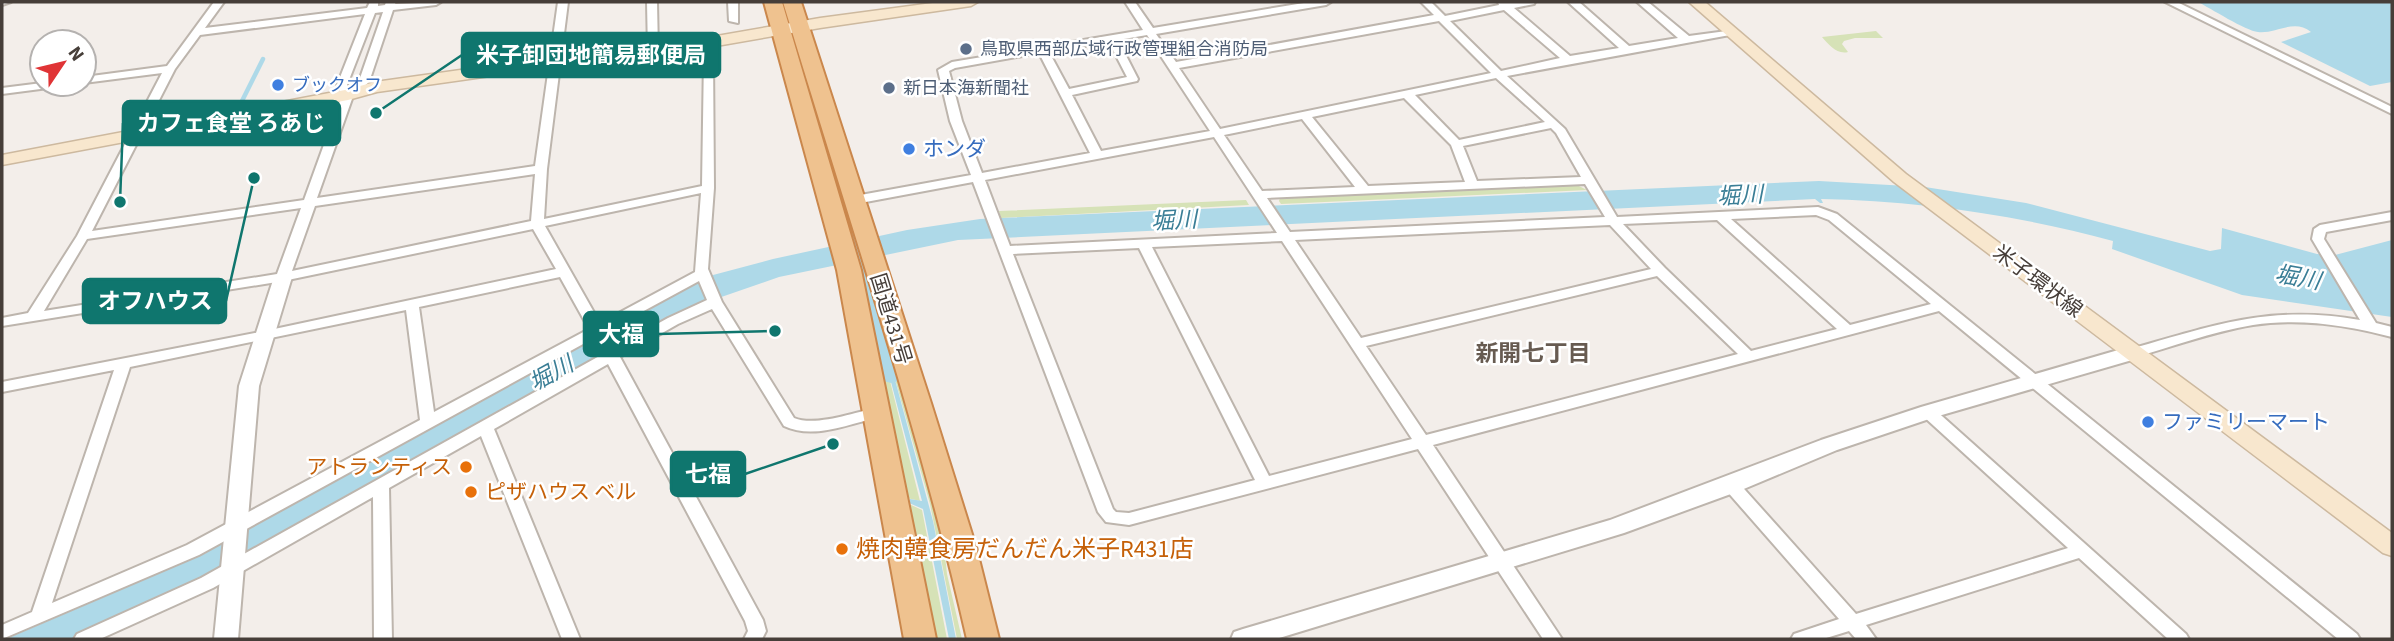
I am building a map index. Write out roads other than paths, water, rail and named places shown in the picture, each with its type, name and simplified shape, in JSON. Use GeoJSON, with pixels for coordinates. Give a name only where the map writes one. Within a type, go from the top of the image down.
{"type":"FeatureCollection","features":[{"type":"Feature","properties":{"kind":"highway","name":"国道431号"},"geometry":{"type":"LineString","coordinates":[[773,2],[791,28],[855,200],[864,232],[862,267],[879,412],[920,639]]}},
{"type":"Feature","properties":{"kind":"highway","name":"国道431号"},"geometry":{"type":"LineString","coordinates":[[793,2],[791,28],[841,236],[862,267],[957,537],[983,639]]}},
{"type":"Feature","properties":{"kind":"main road"},"geometry":{"type":"LineString","coordinates":[[2,160],[348,95],[372,95],[555,66],[637,58],[653,52],[791,28],[971,2]]}},
{"type":"Feature","properties":{"kind":"main road","name":"米子環状線"},"geometry":{"type":"LineString","coordinates":[[1696,2],[1900,178],[2392,546]]}},
{"type":"Feature","properties":{"kind":"street"},"geometry":{"type":"LineString","coordinates":[[33,317],[83,236],[170,69],[218,3],[231,2]]}},
{"type":"Feature","properties":{"kind":"street"},"geometry":{"type":"LineString","coordinates":[[196,33],[373,6],[436,2]]}},
{"type":"Feature","properties":{"kind":"street"},"geometry":{"type":"LineString","coordinates":[[563,2],[541,169],[537,224],[612,356],[754,620],[757,631],[753,639]]}},
{"type":"Feature","properties":{"kind":"street"},"geometry":{"type":"LineString","coordinates":[[652,2],[653,52]]}},
{"type":"Feature","properties":{"kind":"street"},"geometry":{"type":"LineString","coordinates":[[733,2],[734,21]]}},
{"type":"Feature","properties":{"kind":"street"},"geometry":{"type":"LineString","coordinates":[[1130,2],[1553,639]]}},
{"type":"Feature","properties":{"kind":"street"},"geometry":{"type":"LineString","coordinates":[[1326,2],[952,65],[943,70],[956,121],[1106,512],[1112,517],[1129,519],[1941,306]]}},
{"type":"Feature","properties":{"kind":"street"},"geometry":{"type":"LineString","coordinates":[[1426,2],[1498,75],[1561,131],[1610,216],[1660,271],[1748,356]]}},
{"type":"Feature","properties":{"kind":"street"},"geometry":{"type":"LineString","coordinates":[[1174,66],[1442,18],[1503,4],[1530,2]]}},
{"type":"Feature","properties":{"kind":"street"},"geometry":{"type":"LineString","coordinates":[[1573,2],[1627,50]]}},
{"type":"Feature","properties":{"kind":"street"},"geometry":{"type":"LineString","coordinates":[[1642,2],[1686,39]]}},
{"type":"Feature","properties":{"kind":"street"},"geometry":{"type":"LineString","coordinates":[[2170,2],[2392,111]]}},
{"type":"Feature","properties":{"kind":"street"},"geometry":{"type":"LineString","coordinates":[[1503,4],[1568,60]]}},
{"type":"Feature","properties":{"kind":"street"},"geometry":{"type":"LineString","coordinates":[[226,639],[249,386],[348,95],[364,82],[390,5]]}},
{"type":"Feature","properties":{"kind":"street"},"geometry":{"type":"LineString","coordinates":[[348,95],[342,85],[373,6]]}},
{"type":"Feature","properties":{"kind":"street"},"geometry":{"type":"LineString","coordinates":[[855,200],[1305,116],[1568,60],[1730,32]]}},
{"type":"Feature","properties":{"kind":"street"},"geometry":{"type":"LineString","coordinates":[[1065,93],[1133,79],[1112,38]]}},
{"type":"Feature","properties":{"kind":"street"},"geometry":{"type":"LineString","coordinates":[[1043,50],[1097,155]]}},
{"type":"Feature","properties":{"kind":"street"},"geometry":{"type":"LineString","coordinates":[[709,57],[708,188],[701,269],[715,302],[792,425],[808,427],[879,412]]}},
{"type":"Feature","properties":{"kind":"street"},"geometry":{"type":"LineString","coordinates":[[98,78],[170,69]]}},
{"type":"Feature","properties":{"kind":"street"},"geometry":{"type":"LineString","coordinates":[[2,92],[28,88]]}},
{"type":"Feature","properties":{"kind":"street"},"geometry":{"type":"LineString","coordinates":[[1406,94],[1456,144],[1472,183]]}},
{"type":"Feature","properties":{"kind":"street"},"geometry":{"type":"LineString","coordinates":[[1305,116],[1364,190]]}},
{"type":"Feature","properties":{"kind":"street"},"geometry":{"type":"LineString","coordinates":[[1456,144],[1553,124]]}},
{"type":"Feature","properties":{"kind":"street"},"geometry":{"type":"LineString","coordinates":[[83,236],[541,169]]}},
{"type":"Feature","properties":{"kind":"street"},"geometry":{"type":"LineString","coordinates":[[1260,197],[1472,183],[1591,184]]}},
{"type":"Feature","properties":{"kind":"street"},"geometry":{"type":"LineString","coordinates":[[2,322],[284,277],[708,188]]}},
{"type":"Feature","properties":{"kind":"street"},"geometry":{"type":"LineString","coordinates":[[1004,245],[1143,242],[1281,231],[1610,216],[1720,216],[1811,210],[1825,213],[2351,639]]}},
{"type":"Feature","properties":{"kind":"street"},"geometry":{"type":"LineString","coordinates":[[1720,216],[1848,331]]}},
{"type":"Feature","properties":{"kind":"street"},"geometry":{"type":"LineString","coordinates":[[2369,321],[2318,239],[2320,229],[2392,216]]}},
{"type":"Feature","properties":{"kind":"street"},"geometry":{"type":"LineString","coordinates":[[1143,242],[1264,482]]}},
{"type":"Feature","properties":{"kind":"street"},"geometry":{"type":"LineString","coordinates":[[1358,343],[1660,271]]}},
{"type":"Feature","properties":{"kind":"street"},"geometry":{"type":"LineString","coordinates":[[2,387],[265,336],[562,272]]}},
{"type":"Feature","properties":{"kind":"street"},"geometry":{"type":"LineString","coordinates":[[2,633],[193,550],[596,329],[704,275]]}},
{"type":"Feature","properties":{"kind":"street"},"geometry":{"type":"LineString","coordinates":[[83,639],[231,569],[673,321],[715,302]]}},
{"type":"Feature","properties":{"kind":"street"},"geometry":{"type":"LineString","coordinates":[[412,304],[428,420]]}},
{"type":"Feature","properties":{"kind":"street"},"geometry":{"type":"LineString","coordinates":[[1243,639],[1616,527],[1731,485],[1829,444],[1928,412],[2132,353],[2267,319],[2369,321],[2392,332]]}},
{"type":"Feature","properties":{"kind":"street"},"geometry":{"type":"LineString","coordinates":[[39,617],[124,363]]}},
{"type":"Feature","properties":{"kind":"street"},"geometry":{"type":"LineString","coordinates":[[1928,412],[2180,639]]}},
{"type":"Feature","properties":{"kind":"street"},"geometry":{"type":"LineString","coordinates":[[485,426],[571,639]]}},
{"type":"Feature","properties":{"kind":"street"},"geometry":{"type":"LineString","coordinates":[[381,485],[383,639]]}},
{"type":"Feature","properties":{"kind":"street"},"geometry":{"type":"LineString","coordinates":[[1731,485],[1867,639]]}},
{"type":"Feature","properties":{"kind":"street"},"geometry":{"type":"LineString","coordinates":[[1800,639],[2082,550]]}},
{"type":"Feature","properties":{"kind":"water"},"geometry":{"type":"Polygon","coordinates":[[[2198,2],[2392,2],[2392,82],[2370,86],[2281,42],[2311,32],[2305,28],[2292,26],[2265,32],[2252,31],[2198,2]]]}},
{"type":"Feature","properties":{"kind":"water","name":"堀川"},"geometry":{"type":"Polygon","coordinates":[[[1819,181],[1925,187],[2026,203],[2210,251],[2221,249],[2222,228],[2317,254],[2335,255],[2392,240],[2392,317],[2242,295],[2112,249],[2113,241],[2041,224],[1931,206],[1858,200],[1821,199],[1823,203],[1820,203],[1815,199],[958,240],[779,277],[704,303],[426,451],[207,578],[72,639],[6,639],[206,553],[211,544],[698,279],[773,259],[907,230],[980,219],[1819,181]]]}},
{"type":"Feature","properties":{"kind":"water"},"geometry":{"type":"Polygon","coordinates":[[[883,335],[933,521],[956,639],[949,639],[923,509],[909,503],[910,499],[922,501],[884,355],[880,336],[883,335]]]}},
{"type":"Feature","properties":{"kind":"waterway"},"geometry":{"type":"LineString","coordinates":[[241,103],[263,59]]}},
{"type":"Feature","properties":{"kind":"waterway"},"geometry":{"type":"LineString","coordinates":[[833,163],[857,247]]}},
{"type":"Feature","properties":{"kind":"waterway"},"geometry":{"type":"LineString","coordinates":[[858,250],[891,373]]}},
{"type":"Feature","properties":{"kind":"place","name":"鳥取県西部広域行政管理組合消防局"},"geometry":{"type":"Point","coordinates":[966,49]}},
{"type":"Feature","properties":{"kind":"place","name":"ブックオフ"},"geometry":{"type":"Point","coordinates":[278,85]}},
{"type":"Feature","properties":{"kind":"place","name":"新日本海新聞社"},"geometry":{"type":"Point","coordinates":[889,88]}},
{"type":"Feature","properties":{"kind":"place","name":"米子卸団地簡易郵便局"},"geometry":{"type":"Point","coordinates":[376,113]}},
{"type":"Feature","properties":{"kind":"place","name":"ホンダ"},"geometry":{"type":"Point","coordinates":[909,149]}},
{"type":"Feature","properties":{"kind":"place","name":"オフハウス"},"geometry":{"type":"Point","coordinates":[254,178]}},
{"type":"Feature","properties":{"kind":"place","name":"カフェ食堂 ろあじ"},"geometry":{"type":"Point","coordinates":[120,202]}},
{"type":"Feature","properties":{"kind":"place","name":"大福"},"geometry":{"type":"Point","coordinates":[775,331]}},
{"type":"Feature","properties":{"kind":"place","name":"ファミリーマート"},"geometry":{"type":"Point","coordinates":[2148,422]}},
{"type":"Feature","properties":{"kind":"place","name":"七福"},"geometry":{"type":"Point","coordinates":[833,444]}},
{"type":"Feature","properties":{"kind":"place","name":"アトランティス"},"geometry":{"type":"Point","coordinates":[466,467]}},
{"type":"Feature","properties":{"kind":"place","name":"ピザハウス ベル"},"geometry":{"type":"Point","coordinates":[471,492]}},
{"type":"Feature","properties":{"kind":"place","name":"焼肉韓食房だんだん米子R431店"},"geometry":{"type":"Point","coordinates":[842,549]}},
{"type":"Feature","properties":{"kind":"district","name":"新開七丁目"},"geometry":{"type":"Point","coordinates":[1533,353]}}]}
